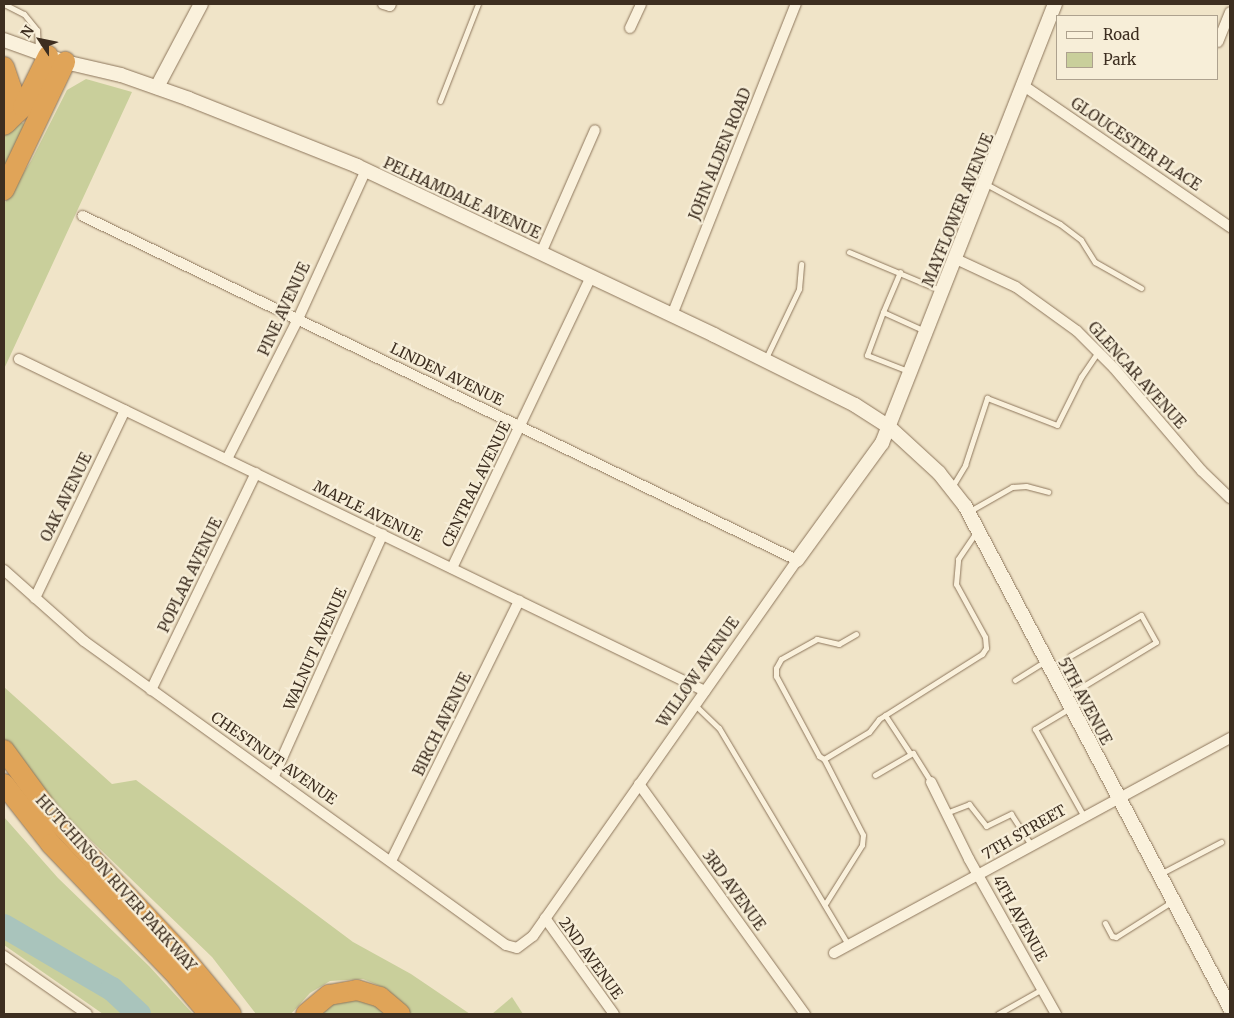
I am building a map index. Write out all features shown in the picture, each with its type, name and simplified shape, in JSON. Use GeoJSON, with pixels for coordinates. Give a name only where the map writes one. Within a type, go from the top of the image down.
{"type":"FeatureCollection","features":[{"type":"Feature","properties":{"kind":"highway"},"geometry":{"type":"LineString","coordinates":[[5,124],[26,102],[50,57]]}},
{"type":"Feature","properties":{"kind":"highway"},"geometry":{"type":"LineString","coordinates":[[4,190],[50,57]]}},
{"type":"Feature","properties":{"kind":"highway"},"geometry":{"type":"LineString","coordinates":[[4,67],[12,90],[5,124]]}},
{"type":"Feature","properties":{"kind":"highway","name":"HUTCHINSON RIVER PARKWAY"},"geometry":{"type":"LineString","coordinates":[[4,750],[53,817],[178,950],[231,1014]]}},
{"type":"Feature","properties":{"kind":"highway","name":"HUTCHINSON RIVER PARKWAY"},"geometry":{"type":"LineString","coordinates":[[4,784],[64,858],[177,976],[209,1014]]}},
{"type":"Feature","properties":{"kind":"highway"},"geometry":{"type":"LineString","coordinates":[[306,1014],[329,995],[351,990],[376,995],[400,1014]]}},
{"type":"Feature","properties":{"kind":"street"},"geometry":{"type":"LineString","coordinates":[[157,87],[201,4]]}},
{"type":"Feature","properties":{"kind":"street"},"geometry":{"type":"LineString","coordinates":[[383,4],[390,6],[391,4]]}},
{"type":"Feature","properties":{"kind":"street"},"geometry":{"type":"LineString","coordinates":[[630,28],[641,4]]}},
{"type":"Feature","properties":{"kind":"street","name":"JOHN ALDEN ROAD"},"geometry":{"type":"LineString","coordinates":[[672,315],[796,4]]}},
{"type":"Feature","properties":{"kind":"street","name":"MAYFLOWER AVENUE"},"geometry":{"type":"LineString","coordinates":[[889,427],[986,184],[1055,4]]}},
{"type":"Feature","properties":{"kind":"street"},"geometry":{"type":"LineString","coordinates":[[1219,40],[1230,12]]}},
{"type":"Feature","properties":{"kind":"street","name":"PELHAMDALE AVENUE"},"geometry":{"type":"LineString","coordinates":[[4,40],[50,57],[157,87],[366,170],[764,360],[855,405],[889,427]]}},
{"type":"Feature","properties":{"kind":"street","name":"GLOUCESTER PLACE"},"geometry":{"type":"LineString","coordinates":[[1024,86],[1230,227]]}},
{"type":"Feature","properties":{"kind":"street"},"geometry":{"type":"LineString","coordinates":[[540,253],[595,130]]}},
{"type":"Feature","properties":{"kind":"street","name":"PINE AVENUE"},"geometry":{"type":"LineString","coordinates":[[227,459],[298,319],[366,170]]}},
{"type":"Feature","properties":{"kind":"street","name":"LINDEN AVENUE"},"geometry":{"type":"LineString","coordinates":[[83,216],[797,560]]}},
{"type":"Feature","properties":{"kind":"street","name":"GLENCAR AVENUE"},"geometry":{"type":"LineString","coordinates":[[956,259],[1016,287],[1051,309],[1098,352],[1202,472],[1230,498]]}},
{"type":"Feature","properties":{"kind":"street","name":"CENTRAL AVENUE"},"geometry":{"type":"LineString","coordinates":[[452,568],[591,276]]}},
{"type":"Feature","properties":{"kind":"street","name":"MAPLE AVENUE"},"geometry":{"type":"LineString","coordinates":[[19,359],[705,691]]}},
{"type":"Feature","properties":{"kind":"street","name":"OAK AVENUE"},"geometry":{"type":"LineString","coordinates":[[35,598],[125,410]]}},
{"type":"Feature","properties":{"kind":"street","name":"5TH AVENUE"},"geometry":{"type":"LineString","coordinates":[[889,427],[952,488],[968,512],[1067,703],[1230,1008]]}},
{"type":"Feature","properties":{"kind":"street","name":"WILLOW AVENUE"},"geometry":{"type":"LineString","coordinates":[[533,936],[797,560],[882,443],[889,427]]}},
{"type":"Feature","properties":{"kind":"street","name":"POPLAR AVENUE"},"geometry":{"type":"LineString","coordinates":[[151,690],[256,474]]}},
{"type":"Feature","properties":{"kind":"street","name":"WALNUT AVENUE"},"geometry":{"type":"LineString","coordinates":[[274,776],[383,534]]}},
{"type":"Feature","properties":{"kind":"street","name":"CHESTNUT AVENUE"},"geometry":{"type":"LineString","coordinates":[[4,570],[84,641],[392,859],[506,945],[517,948],[533,936]]}},
{"type":"Feature","properties":{"kind":"street","name":"BIRCH AVENUE"},"geometry":{"type":"LineString","coordinates":[[392,859],[519,601]]}},
{"type":"Feature","properties":{"kind":"street","name":"7TH STREET"},"geometry":{"type":"LineString","coordinates":[[834,953],[978,875],[1083,815],[1230,738]]}},
{"type":"Feature","properties":{"kind":"street","name":"4TH AVENUE"},"geometry":{"type":"LineString","coordinates":[[931,782],[978,875],[1056,1014]]}},
{"type":"Feature","properties":{"kind":"street","name":"3RD AVENUE"},"geometry":{"type":"LineString","coordinates":[[639,784],[805,1014]]}},
{"type":"Feature","properties":{"kind":"street","name":"2ND AVENUE"},"geometry":{"type":"LineString","coordinates":[[545,918],[614,1014]]}},
{"type":"Feature","properties":{"kind":"street"},"geometry":{"type":"LineString","coordinates":[[4,956],[88,1014]]}},
{"type":"Feature","properties":{"kind":"lane"},"geometry":{"type":"LineString","coordinates":[[4,4],[24,14],[37,30],[50,57]]}},
{"type":"Feature","properties":{"kind":"lane"},"geometry":{"type":"LineString","coordinates":[[440,101],[478,4]]}},
{"type":"Feature","properties":{"kind":"lane"},"geometry":{"type":"LineString","coordinates":[[986,184],[1060,224],[1082,240],[1095,262],[1141,288]]}},
{"type":"Feature","properties":{"kind":"lane"},"geometry":{"type":"LineString","coordinates":[[848,252],[943,291]]}},
{"type":"Feature","properties":{"kind":"lane"},"geometry":{"type":"LineString","coordinates":[[764,360],[799,289],[802,264]]}},
{"type":"Feature","properties":{"kind":"lane"},"geometry":{"type":"LineString","coordinates":[[900,272],[867,354],[910,372]]}},
{"type":"Feature","properties":{"kind":"lane"},"geometry":{"type":"LineString","coordinates":[[883,312],[927,332]]}},
{"type":"Feature","properties":{"kind":"lane"},"geometry":{"type":"LineString","coordinates":[[952,488],[965,465],[986,398],[1057,425],[1081,377],[1098,352]]}},
{"type":"Feature","properties":{"kind":"lane"},"geometry":{"type":"LineString","coordinates":[[968,512],[1012,487],[1026,486],[1048,492]]}},
{"type":"Feature","properties":{"kind":"lane"},"geometry":{"type":"LineString","coordinates":[[824,759],[869,732],[886,715],[982,654],[986,648],[985,637],[956,584],[958,559],[977,531]]}},
{"type":"Feature","properties":{"kind":"lane"},"geometry":{"type":"LineString","coordinates":[[1070,656],[1141,614],[1156,642],[1067,703],[1036,729],[1083,815]]}},
{"type":"Feature","properties":{"kind":"lane"},"geometry":{"type":"LineString","coordinates":[[824,904],[862,845],[863,836],[824,759],[819,756],[776,676],[776,668],[781,659],[817,639],[838,644],[856,634]]}},
{"type":"Feature","properties":{"kind":"lane"},"geometry":{"type":"LineString","coordinates":[[1016,680],[1045,661]]}},
{"type":"Feature","properties":{"kind":"lane"},"geometry":{"type":"LineString","coordinates":[[695,705],[719,728],[848,944]]}},
{"type":"Feature","properties":{"kind":"lane"},"geometry":{"type":"LineString","coordinates":[[886,715],[931,782]]}},
{"type":"Feature","properties":{"kind":"lane"},"geometry":{"type":"LineString","coordinates":[[875,775],[910,753]]}},
{"type":"Feature","properties":{"kind":"lane"},"geometry":{"type":"LineString","coordinates":[[946,813],[969,804],[986,826],[1011,814],[1031,845]]}},
{"type":"Feature","properties":{"kind":"lane"},"geometry":{"type":"LineString","coordinates":[[1160,875],[1221,842]]}},
{"type":"Feature","properties":{"kind":"lane"},"geometry":{"type":"LineString","coordinates":[[1105,923],[1112,936],[1116,937],[1174,901]]}},
{"type":"Feature","properties":{"kind":"lane"},"geometry":{"type":"LineString","coordinates":[[998,1014],[1042,988]]}},
{"type":"Feature","properties":{"kind":"green space"},"geometry":{"type":"Polygon","coordinates":[[[86,79],[132,92],[4,369],[4,204],[31,161],[67,90],[86,79]]]}},
{"type":"Feature","properties":{"kind":"green space"},"geometry":{"type":"Polygon","coordinates":[[[19,121],[26,125],[4,171],[4,134],[19,121]]]}},
{"type":"Feature","properties":{"kind":"green space"},"geometry":{"type":"Polygon","coordinates":[[[4,687],[112,784],[136,780],[353,942],[411,974],[470,1014],[409,1014],[387,989],[363,979],[330,981],[310,993],[291,1014],[256,1014],[212,957],[73,823],[13,756],[4,738],[4,687]]]}},
{"type":"Feature","properties":{"kind":"green space"},"geometry":{"type":"Polygon","coordinates":[[[4,817],[58,878],[149,966],[193,1014],[103,1014],[4,945],[4,817]]]}},
{"type":"Feature","properties":{"kind":"green space"},"geometry":{"type":"Polygon","coordinates":[[[512,997],[523,1014],[492,1014],[512,997]]]}},
{"type":"Feature","properties":{"kind":"green space"},"geometry":{"type":"Polygon","coordinates":[[[333,999],[370,1000],[390,1014],[315,1014],[333,999]]]}},
{"type":"Feature","properties":{"kind":"waterway"},"geometry":{"type":"LineString","coordinates":[[4,926],[112,989],[139,1014]]}}]}
